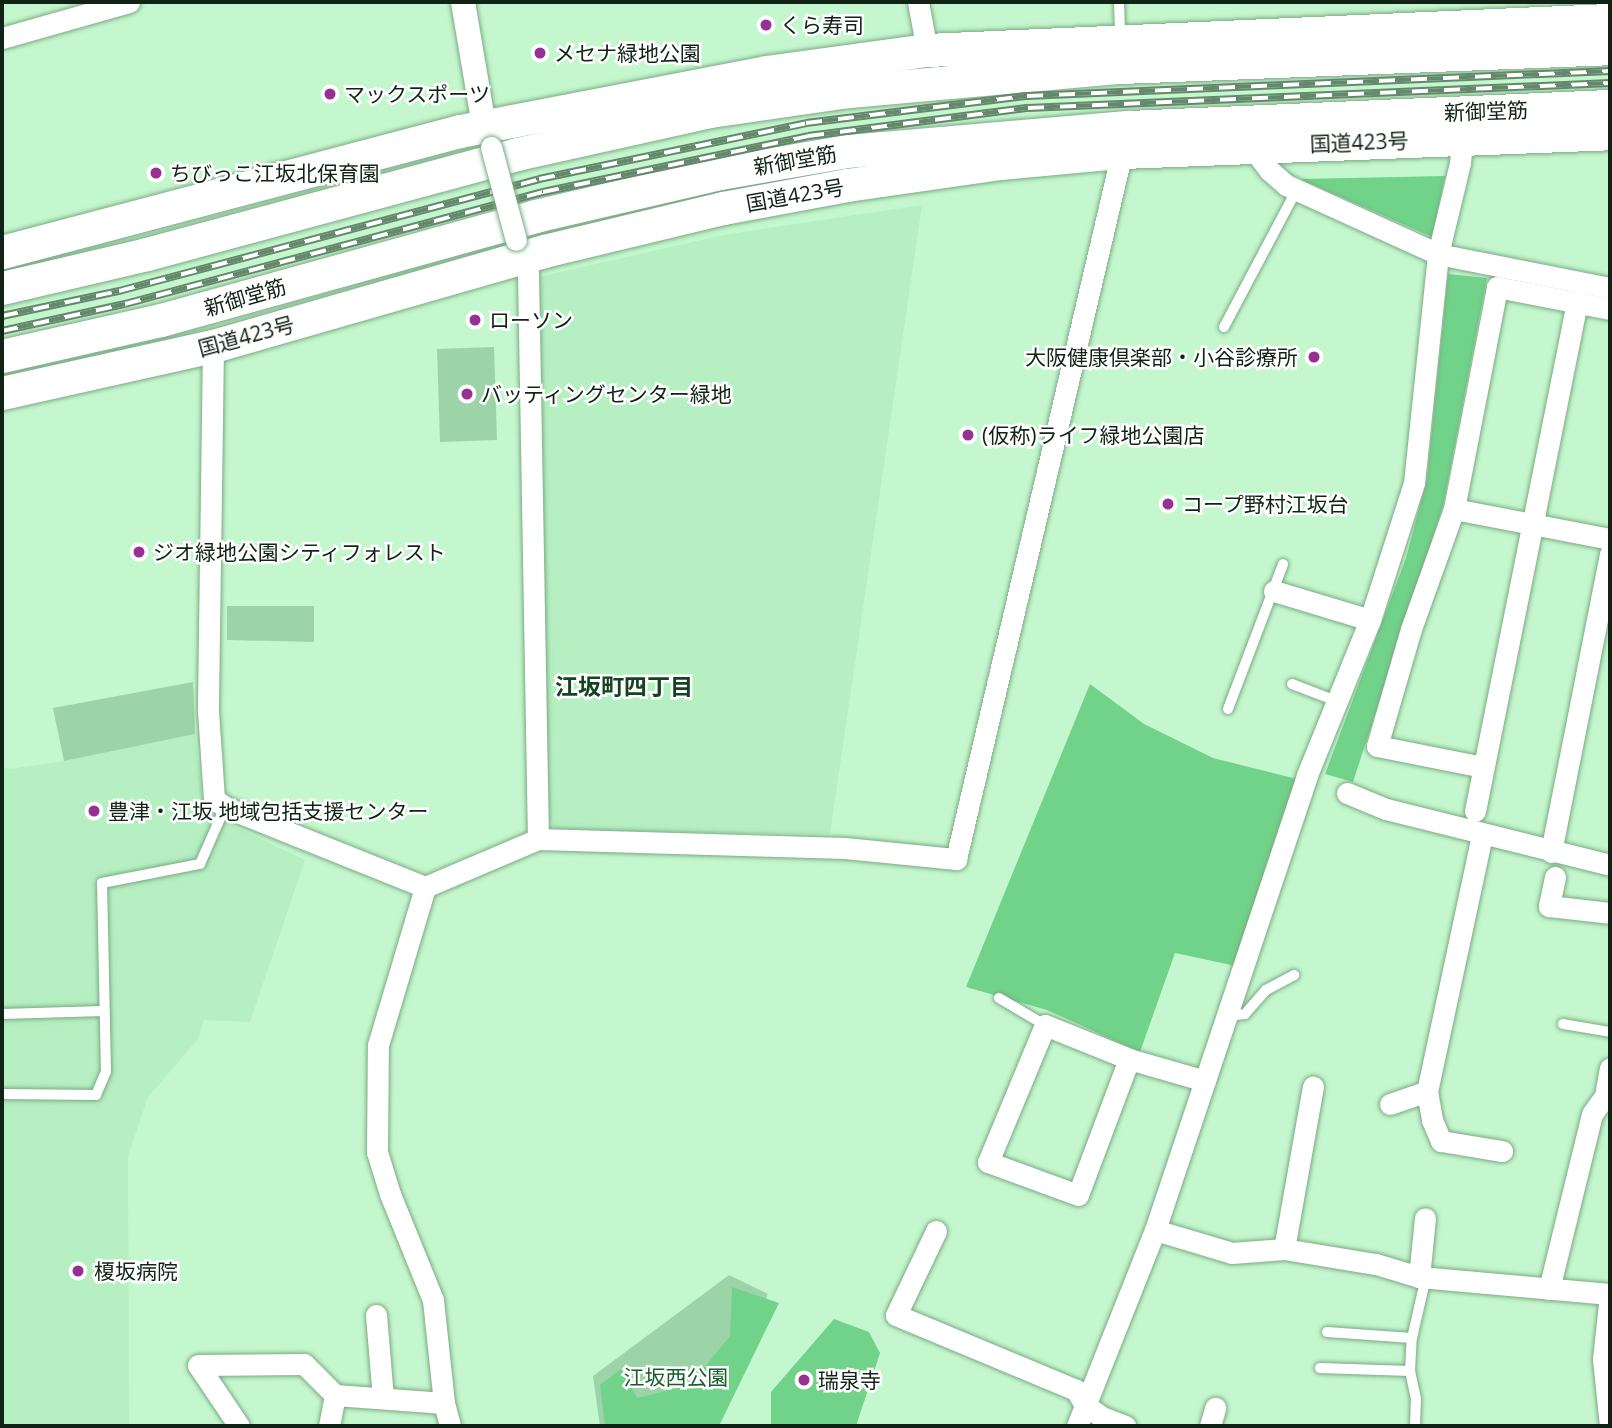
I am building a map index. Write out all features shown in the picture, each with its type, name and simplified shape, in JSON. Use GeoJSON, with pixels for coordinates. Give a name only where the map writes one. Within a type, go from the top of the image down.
{"type":"FeatureCollection","features":[{"type":"Feature","properties":{"kind":"highway"},"geometry":{"type":"LineString","coordinates":[[2,252],[766,72],[927,50],[1610,20]]}},
{"type":"Feature","properties":{"kind":"highway"},"geometry":{"type":"LineString","coordinates":[[2,288],[147,254],[517,154],[735,108],[849,91],[1120,67],[1610,47]]}},
{"type":"Feature","properties":{"kind":"highway","name":"新御堂筋"},"geometry":{"type":"LineString","coordinates":[[2,356],[161,320],[536,216],[720,173],[847,151],[1128,127],[1610,106]]}},
{"type":"Feature","properties":{"kind":"highway","name":"国道423号"},"geometry":{"type":"LineString","coordinates":[[2,393],[213,346],[520,248],[847,185],[1000,163],[1122,152],[1610,133]]}},
{"type":"Feature","properties":{"kind":"street"},"geometry":{"type":"LineString","coordinates":[[2,38],[79,9],[129,2]]}},
{"type":"Feature","properties":{"kind":"street"},"geometry":{"type":"LineString","coordinates":[[463,2],[488,136],[528,274],[538,839]]}},
{"type":"Feature","properties":{"kind":"street"},"geometry":{"type":"LineString","coordinates":[[918,2],[927,50]]}},
{"type":"Feature","properties":{"kind":"street"},"geometry":{"type":"LineString","coordinates":[[1077,1426],[1155,1230],[1307,775],[1370,620],[1414,482],[1438,254],[1460,163],[1462,139]]}},
{"type":"Feature","properties":{"kind":"street"},"geometry":{"type":"LineString","coordinates":[[1251,146],[1269,170],[1297,190],[1438,254],[1610,288]]}},
{"type":"Feature","properties":{"kind":"street"},"geometry":{"type":"LineString","coordinates":[[213,346],[208,711],[214,799],[225,807],[425,887],[538,839],[845,848],[956,859],[1122,152]]}},
{"type":"Feature","properties":{"kind":"street"},"geometry":{"type":"LineString","coordinates":[[1483,767],[1377,746],[1411,629],[1454,509],[1497,287],[1610,309]]}},
{"type":"Feature","properties":{"kind":"street"},"geometry":{"type":"LineString","coordinates":[[1475,811],[1577,302]]}},
{"type":"Feature","properties":{"kind":"street"},"geometry":{"type":"LineString","coordinates":[[1454,509],[1610,539]]}},
{"type":"Feature","properties":{"kind":"street"},"geometry":{"type":"LineString","coordinates":[[1550,852],[1610,554]]}},
{"type":"Feature","properties":{"kind":"street"},"geometry":{"type":"LineString","coordinates":[[1274,591],[1370,620]]}},
{"type":"Feature","properties":{"kind":"street"},"geometry":{"type":"LineString","coordinates":[[1347,793],[1386,809],[1610,865]]}},
{"type":"Feature","properties":{"kind":"street"},"geometry":{"type":"LineString","coordinates":[[1482,835],[1427,1091],[1432,1121],[1441,1141],[1502,1151]]}},
{"type":"Feature","properties":{"kind":"street"},"geometry":{"type":"LineString","coordinates":[[1555,877],[1549,906],[1610,913]]}},
{"type":"Feature","properties":{"kind":"street"},"geometry":{"type":"LineString","coordinates":[[425,887],[378,1045],[377,1152],[390,1194],[433,1300],[444,1404],[450,1426]]}},
{"type":"Feature","properties":{"kind":"street"},"geometry":{"type":"LineString","coordinates":[[1129,1059],[1078,1195],[988,1162],[1045,1025],[1129,1059],[1205,1081]]}},
{"type":"Feature","properties":{"kind":"street"},"geometry":{"type":"LineString","coordinates":[[1549,1289],[1591,1114],[1605,1096],[1610,1068]]}},
{"type":"Feature","properties":{"kind":"street"},"geometry":{"type":"LineString","coordinates":[[1284,1249],[1313,1087]]}},
{"type":"Feature","properties":{"kind":"street"},"geometry":{"type":"LineString","coordinates":[[1390,1104],[1427,1091]]}},
{"type":"Feature","properties":{"kind":"street"},"geometry":{"type":"LineString","coordinates":[[1423,1277],[1425,1218]]}},
{"type":"Feature","properties":{"kind":"street"},"geometry":{"type":"LineString","coordinates":[[1155,1230],[1231,1253],[1284,1249],[1376,1264],[1423,1277],[1610,1294],[1603,1359],[1610,1426]]}},
{"type":"Feature","properties":{"kind":"street"},"geometry":{"type":"LineString","coordinates":[[936,1231],[896,1315],[1076,1390],[1085,1405],[1102,1417],[1125,1426]]}},
{"type":"Feature","properties":{"kind":"street"},"geometry":{"type":"LineString","coordinates":[[376,1315],[383,1398]]}},
{"type":"Feature","properties":{"kind":"street"},"geometry":{"type":"LineString","coordinates":[[239,1426],[198,1365],[304,1364],[335,1395],[444,1404]]}},
{"type":"Feature","properties":{"kind":"street"},"geometry":{"type":"LineString","coordinates":[[329,1426],[335,1395]]}},
{"type":"Feature","properties":{"kind":"lane"},"geometry":{"type":"LineString","coordinates":[[1119,2],[1121,41]]}},
{"type":"Feature","properties":{"kind":"lane"},"geometry":{"type":"LineString","coordinates":[[1224,327],[1297,190]]}},
{"type":"Feature","properties":{"kind":"lane"},"geometry":{"type":"LineString","coordinates":[[1228,709],[1283,564]]}},
{"type":"Feature","properties":{"kind":"lane"},"geometry":{"type":"LineString","coordinates":[[1292,684],[1336,701]]}},
{"type":"Feature","properties":{"kind":"lane"},"geometry":{"type":"LineString","coordinates":[[2,1094],[96,1095],[106,1072],[102,883],[200,864],[225,807]]}},
{"type":"Feature","properties":{"kind":"lane"},"geometry":{"type":"LineString","coordinates":[[1227,1016],[1245,1014],[1266,990],[1294,975]]}},
{"type":"Feature","properties":{"kind":"lane"},"geometry":{"type":"LineString","coordinates":[[999,998],[1045,1025]]}},
{"type":"Feature","properties":{"kind":"lane"},"geometry":{"type":"LineString","coordinates":[[2,1014],[104,1011]]}},
{"type":"Feature","properties":{"kind":"lane"},"geometry":{"type":"LineString","coordinates":[[1563,1024],[1610,1032]]}},
{"type":"Feature","properties":{"kind":"lane"},"geometry":{"type":"LineString","coordinates":[[1415,1426],[1416,1399],[1410,1371],[1412,1338],[1423,1277]]}},
{"type":"Feature","properties":{"kind":"lane"},"geometry":{"type":"LineString","coordinates":[[1327,1332],[1412,1338]]}},
{"type":"Feature","properties":{"kind":"lane"},"geometry":{"type":"LineString","coordinates":[[1320,1368],[1410,1371]]}},
{"type":"Feature","properties":{"kind":"shaded area"},"geometry":{"type":"Polygon","coordinates":[[[1445,176],[1432,237],[1300,179],[1445,176]]]}},
{"type":"Feature","properties":{"kind":"shaded area"},"geometry":{"type":"Polygon","coordinates":[[[922,205],[830,834],[557,830],[546,817],[539,277],[723,235],[922,205]]]}},
{"type":"Feature","properties":{"kind":"shaded area"},"geometry":{"type":"Polygon","coordinates":[[[1448,274],[1487,278],[1443,506],[1353,782],[1325,774],[1406,558],[1427,479],[1448,274]]]}},
{"type":"Feature","properties":{"kind":"shaded area"},"geometry":{"type":"Polygon","coordinates":[[[1090,684],[1144,724],[1213,758],[1297,779],[1236,966],[1175,953],[1140,1052],[1047,1010],[966,987],[1090,684]]]}},
{"type":"Feature","properties":{"kind":"shaded area"},"geometry":{"type":"Polygon","coordinates":[[[195,734],[204,812],[305,860],[250,1022],[204,1020],[198,1039],[148,1097],[128,1156],[129,1426],[2,1426],[2,767],[10,769],[64,761],[195,734]]]}},
{"type":"Feature","properties":{"kind":"shaded area"},"geometry":{"type":"Polygon","coordinates":[[[732,1287],[779,1303],[719,1426],[605,1426],[600,1385],[621,1369],[637,1398],[690,1385],[730,1336],[732,1287]]]}},
{"type":"Feature","properties":{"kind":"shaded area"},"geometry":{"type":"Polygon","coordinates":[[[834,1319],[869,1332],[880,1353],[856,1426],[771,1426],[771,1392],[834,1319]]]}},
{"type":"Feature","properties":{"kind":"green space","name":"バッティングセンター緑地"},"geometry":{"type":"Polygon","coordinates":[[[494,347],[497,440],[440,442],[437,349],[494,347]]]}},
{"type":"Feature","properties":{"kind":"green space"},"geometry":{"type":"Polygon","coordinates":[[[227,606],[314,606],[314,642],[227,640],[227,606]]]}},
{"type":"Feature","properties":{"kind":"green space"},"geometry":{"type":"Polygon","coordinates":[[[193,682],[195,734],[64,761],[53,708],[193,682]]]}},
{"type":"Feature","properties":{"kind":"green space","name":"江坂西公園"},"geometry":{"type":"Polygon","coordinates":[[[729,1275],[768,1294],[709,1426],[600,1426],[593,1376],[729,1275]]]}},
{"type":"Feature","properties":{"kind":"railway"},"geometry":{"type":"LineString","coordinates":[[2,316],[119,291],[539,179],[806,123],[1027,96],[1610,71]]}},
{"type":"Feature","properties":{"kind":"railway"},"geometry":{"type":"LineString","coordinates":[[2,331],[125,304],[543,192],[808,136],[1028,108],[1610,83]]}},
{"type":"Feature","properties":{"kind":"place","name":"くら寿司"},"geometry":{"type":"Point","coordinates":[766,25]}},
{"type":"Feature","properties":{"kind":"place","name":"メセナ緑地公園"},"geometry":{"type":"Point","coordinates":[540,53]}},
{"type":"Feature","properties":{"kind":"place","name":"マックスポーツ"},"geometry":{"type":"Point","coordinates":[330,94]}},
{"type":"Feature","properties":{"kind":"place","name":"ちびっこ江坂北保育園"},"geometry":{"type":"Point","coordinates":[156,173]}},
{"type":"Feature","properties":{"kind":"place","name":"ローソン"},"geometry":{"type":"Point","coordinates":[475,320]}},
{"type":"Feature","properties":{"kind":"place","name":"大阪健康倶楽部・小谷診療所"},"geometry":{"type":"Point","coordinates":[1314,357]}},
{"type":"Feature","properties":{"kind":"place","name":"バッティングセンター緑地"},"geometry":{"type":"Point","coordinates":[467,394]}},
{"type":"Feature","properties":{"kind":"place","name":"(仮称)ライフ緑地公園店"},"geometry":{"type":"Point","coordinates":[968,435]}},
{"type":"Feature","properties":{"kind":"place","name":"コープ野村江坂台"},"geometry":{"type":"Point","coordinates":[1168,504]}},
{"type":"Feature","properties":{"kind":"place","name":"ジオ緑地公園シティフォレスト"},"geometry":{"type":"Point","coordinates":[139,552]}},
{"type":"Feature","properties":{"kind":"place","name":"豊津・江坂 地域包括支援センター"},"geometry":{"type":"Point","coordinates":[94,811]}},
{"type":"Feature","properties":{"kind":"place","name":"榎坂病院"},"geometry":{"type":"Point","coordinates":[78,1271]}},
{"type":"Feature","properties":{"kind":"place","name":"瑞泉寺"},"geometry":{"type":"Point","coordinates":[804,1380]}},
{"type":"Feature","properties":{"kind":"district","name":"江坂町四丁目"},"geometry":{"type":"Point","coordinates":[624,686]}}]}
